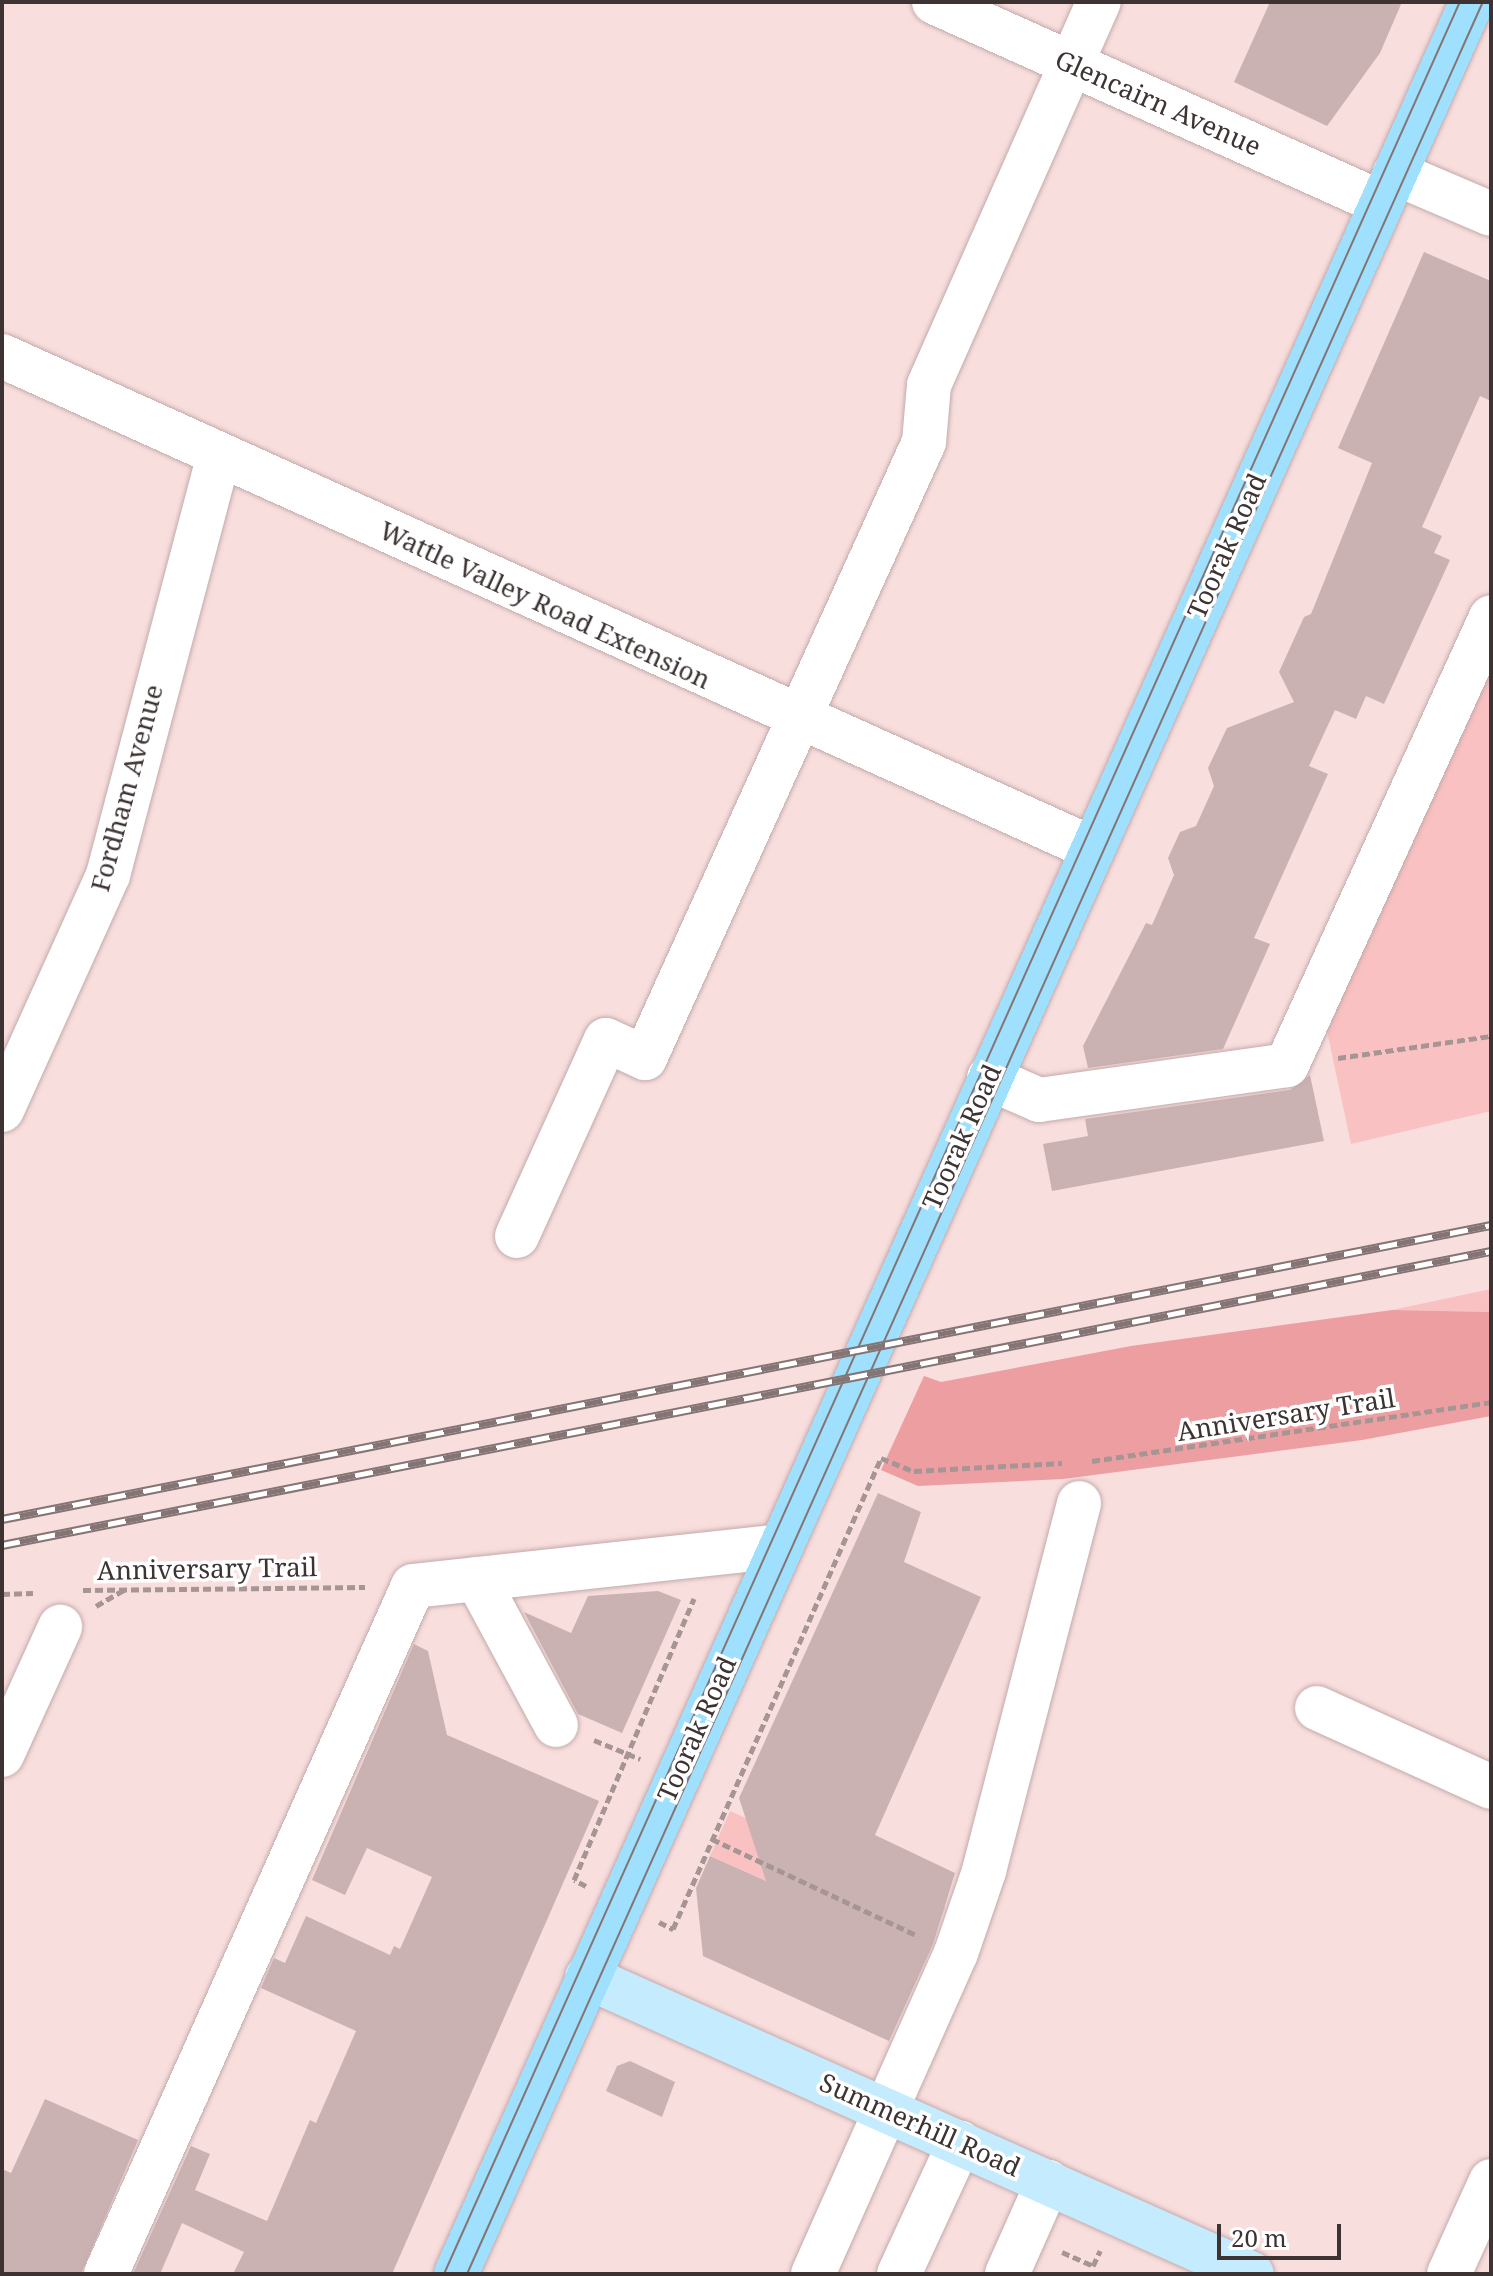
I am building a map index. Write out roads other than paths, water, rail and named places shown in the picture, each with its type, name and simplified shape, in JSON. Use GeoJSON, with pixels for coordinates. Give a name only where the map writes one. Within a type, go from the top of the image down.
{"type":"FeatureCollection","features":[{"type":"Feature","properties":{"kind":"highway","name":"Toorak Road"},"geometry":{"type":"LineString","coordinates":[[456,2274],[676,1774],[1472,2]]}},
{"type":"Feature","properties":{"kind":"main road","name":"Summerhill Road"},"geometry":{"type":"LineString","coordinates":[[587,1977],[1252,2274]]}},
{"type":"Feature","properties":{"kind":"street","name":"Glencairn Avenue"},"geometry":{"type":"LineString","coordinates":[[934,2],[1070,64],[1388,188],[1491,214]]}},
{"type":"Feature","properties":{"kind":"street"},"geometry":{"type":"LineString","coordinates":[[517,1236],[606,1040],[645,1058],[924,442],[929,385],[1099,2]]}},
{"type":"Feature","properties":{"kind":"street","name":"Wattle Valley Road Extension"},"geometry":{"type":"LineString","coordinates":[[2,356],[797,721],[1091,848]]}},
{"type":"Feature","properties":{"kind":"street","name":"Fordham Avenue"},"geometry":{"type":"LineString","coordinates":[[2,1110],[108,875],[219,455]]}},
{"type":"Feature","properties":{"kind":"street"},"geometry":{"type":"LineString","coordinates":[[989,1078],[1039,1100],[1287,1065],[1491,617]]}},
{"type":"Feature","properties":{"kind":"street"},"geometry":{"type":"LineString","coordinates":[[813,2274],[956,1953],[984,1871],[1083,1482]]}},
{"type":"Feature","properties":{"kind":"street"},"geometry":{"type":"LineString","coordinates":[[106,2274],[413,1586],[780,1546]]}},
{"type":"Feature","properties":{"kind":"street"},"geometry":{"type":"LineString","coordinates":[[477,1579],[556,1725]]}},
{"type":"Feature","properties":{"kind":"street"},"geometry":{"type":"LineString","coordinates":[[2,1755],[62,1603]]}},
{"type":"Feature","properties":{"kind":"street"},"geometry":{"type":"LineString","coordinates":[[1317,1708],[1491,1787]]}},
{"type":"Feature","properties":{"kind":"street"},"geometry":{"type":"LineString","coordinates":[[899,2274],[960,2142]]}},
{"type":"Feature","properties":{"kind":"street"},"geometry":{"type":"LineString","coordinates":[[1449,2274],[1491,2181]]}},
{"type":"Feature","properties":{"kind":"street"},"geometry":{"type":"LineString","coordinates":[[1007,2274],[1048,2182]]}},
{"type":"Feature","properties":{"kind":"tram line"},"geometry":{"type":"LineString","coordinates":[[444,2274],[1460,2]]}},
{"type":"Feature","properties":{"kind":"tram line"},"geometry":{"type":"LineString","coordinates":[[467,2274],[1483,2]]}},
{"type":"Feature","properties":{"kind":"railway"},"geometry":{"type":"LineString","coordinates":[[2,1519],[1491,1225]]}},
{"type":"Feature","properties":{"kind":"railway"},"geometry":{"type":"LineString","coordinates":[[2,1545],[1491,1251]]}}]}
